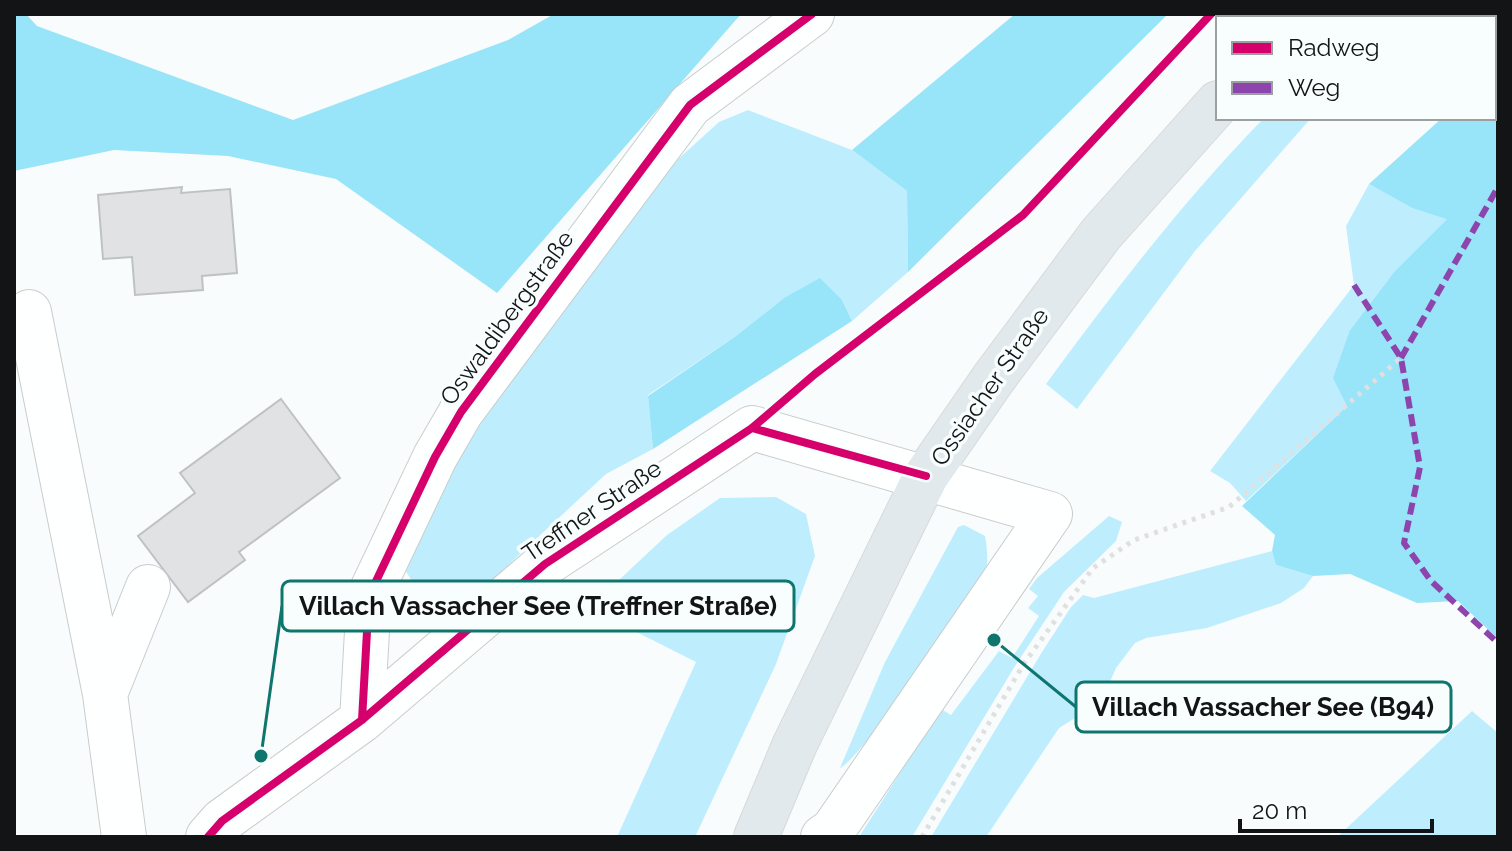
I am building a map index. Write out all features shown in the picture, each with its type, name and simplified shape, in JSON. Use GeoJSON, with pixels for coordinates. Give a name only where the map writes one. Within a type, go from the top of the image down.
{"type":"FeatureCollection","features":[{"type":"Feature","properties":{"kind":"main road","name":"Ossiacher Straße"},"geometry":{"type":"LineString","coordinates":[[756,837],[795,744],[926,476],[993,379],[1101,234],[1216,105]]}},
{"type":"Feature","properties":{"kind":"street","name":"Oswaldibergstraße"},"geometry":{"type":"LineString","coordinates":[[362,720],[369,596],[435,457],[461,412],[690,105],[812,14]]}},
{"type":"Feature","properties":{"kind":"street"},"geometry":{"type":"LineString","coordinates":[[29,312],[105,694],[124,837]]}},
{"type":"Feature","properties":{"kind":"street","name":"Treffner Straße"},"geometry":{"type":"LineString","coordinates":[[208,837],[222,821],[362,720],[545,564],[752,428],[1050,514],[833,830],[823,837]]}},
{"type":"Feature","properties":{"kind":"street"},"geometry":{"type":"LineString","coordinates":[[105,694],[148,587]]}},
{"type":"Feature","properties":{"kind":"path"},"geometry":{"type":"LineString","coordinates":[[922,837],[1023,665],[1093,568],[1134,540],[1229,507],[1401,358]]}},
{"type":"Feature","properties":{"kind":"shaded area"},"geometry":{"type":"Polygon","coordinates":[[[14,14],[26,14],[37,26],[293,120],[508,40],[554,14],[741,14],[497,293],[336,179],[228,156],[114,150],[14,171],[14,14]]]}},
{"type":"Feature","properties":{"kind":"shaded area"},"geometry":{"type":"Polygon","coordinates":[[[1015,14],[1168,14],[908,272],[907,191],[852,150],[1015,14]]]}},
{"type":"Feature","properties":{"kind":"shaded area"},"geometry":{"type":"Polygon","coordinates":[[[1498,68],[1498,639],[1458,601],[1417,603],[1350,574],[1313,576],[1276,565],[1272,551],[1275,535],[1242,506],[1347,406],[1333,378],[1350,330],[1394,272],[1447,219],[1412,208],[1369,184],[1440,120],[1496,120],[1498,68]]]}},
{"type":"Feature","properties":{"kind":"shaded area"},"geometry":{"type":"Polygon","coordinates":[[[748,110],[852,150],[907,191],[908,272],[852,321],[842,300],[784,298],[736,336],[648,395],[653,449],[606,474],[464,606],[423,599],[402,565],[414,503],[601,229],[719,122],[748,110]]]}},
{"type":"Feature","properties":{"kind":"shaded area"},"geometry":{"type":"Polygon","coordinates":[[[1262,120],[1309,120],[1195,251],[1077,409],[1046,384],[1150,247],[1262,120]]]}},
{"type":"Feature","properties":{"kind":"shaded area"},"geometry":{"type":"Polygon","coordinates":[[[1369,184],[1412,208],[1448,218],[1394,272],[1350,330],[1347,406],[1246,501],[1230,483],[1210,471],[1354,285],[1346,226],[1369,184]]]}},
{"type":"Feature","properties":{"kind":"shaded area"},"geometry":{"type":"Polygon","coordinates":[[[820,278],[842,300],[852,321],[653,449],[648,396],[736,336],[784,298],[820,278]]]}},
{"type":"Feature","properties":{"kind":"shaded area"},"geometry":{"type":"Polygon","coordinates":[[[776,497],[806,514],[815,556],[776,664],[695,837],[617,837],[696,662],[589,608],[667,535],[720,498],[776,497]]]}},
{"type":"Feature","properties":{"kind":"shaded area"},"geometry":{"type":"Polygon","coordinates":[[[1109,516],[1122,522],[1116,541],[1064,592],[1015,666],[912,837],[859,837],[941,709],[951,715],[999,651],[1012,658],[1039,616],[1028,608],[1038,596],[1029,589],[1037,578],[1109,516]]]}},
{"type":"Feature","properties":{"kind":"shaded area"},"geometry":{"type":"Polygon","coordinates":[[[964,525],[985,536],[985,573],[917,677],[870,737],[840,768],[885,662],[958,527],[964,525]]]}},
{"type":"Feature","properties":{"kind":"shaded area"},"geometry":{"type":"Polygon","coordinates":[[[1272,551],[1276,565],[1313,576],[1304,588],[1281,603],[1207,628],[1146,638],[1135,643],[1116,668],[1101,702],[1059,728],[986,837],[931,837],[1042,652],[1071,607],[1083,595],[1094,598],[1272,551]]]}},
{"type":"Feature","properties":{"kind":"shaded area"},"geometry":{"type":"Polygon","coordinates":[[[1472,711],[1498,733],[1498,837],[1337,837],[1472,711]]]}},
{"type":"Feature","properties":{"kind":"building"},"geometry":{"type":"Polygon","coordinates":[[[182,187],[181,193],[230,189],[237,273],[202,276],[203,290],[135,295],[132,257],[103,259],[98,195],[182,187]]]}},
{"type":"Feature","properties":{"kind":"building"},"geometry":{"type":"Polygon","coordinates":[[[281,399],[340,478],[239,552],[245,560],[188,602],[138,536],[195,493],[180,473],[281,399]]]}},
{"type":"Feature","properties":{"kind":"marked path"},"geometry":{"type":"LineString","coordinates":[[1401,358],[1498,187]]}},
{"type":"Feature","properties":{"kind":"marked path"},"geometry":{"type":"LineString","coordinates":[[1354,285],[1401,358],[1420,467],[1404,543],[1431,581],[1498,643]]}},
{"type":"Feature","properties":{"kind":"cycle path"},"geometry":{"type":"LineString","coordinates":[[362,720],[369,596],[435,457],[461,412],[690,105],[812,14]]}},
{"type":"Feature","properties":{"kind":"cycle path"},"geometry":{"type":"LineString","coordinates":[[208,837],[222,821],[362,720],[545,564],[752,428],[815,374],[1023,215],[1211,14]]}},
{"type":"Feature","properties":{"kind":"cycle path"},"geometry":{"type":"LineString","coordinates":[[752,428],[926,476]]}},
{"type":"Feature","properties":{"kind":"place","name":"Villach Vassacher See (B94)"},"geometry":{"type":"Point","coordinates":[994,640]}},
{"type":"Feature","properties":{"kind":"place","name":"Villach Vassacher See (Treffner Straße)"},"geometry":{"type":"Point","coordinates":[261,756]}}]}
